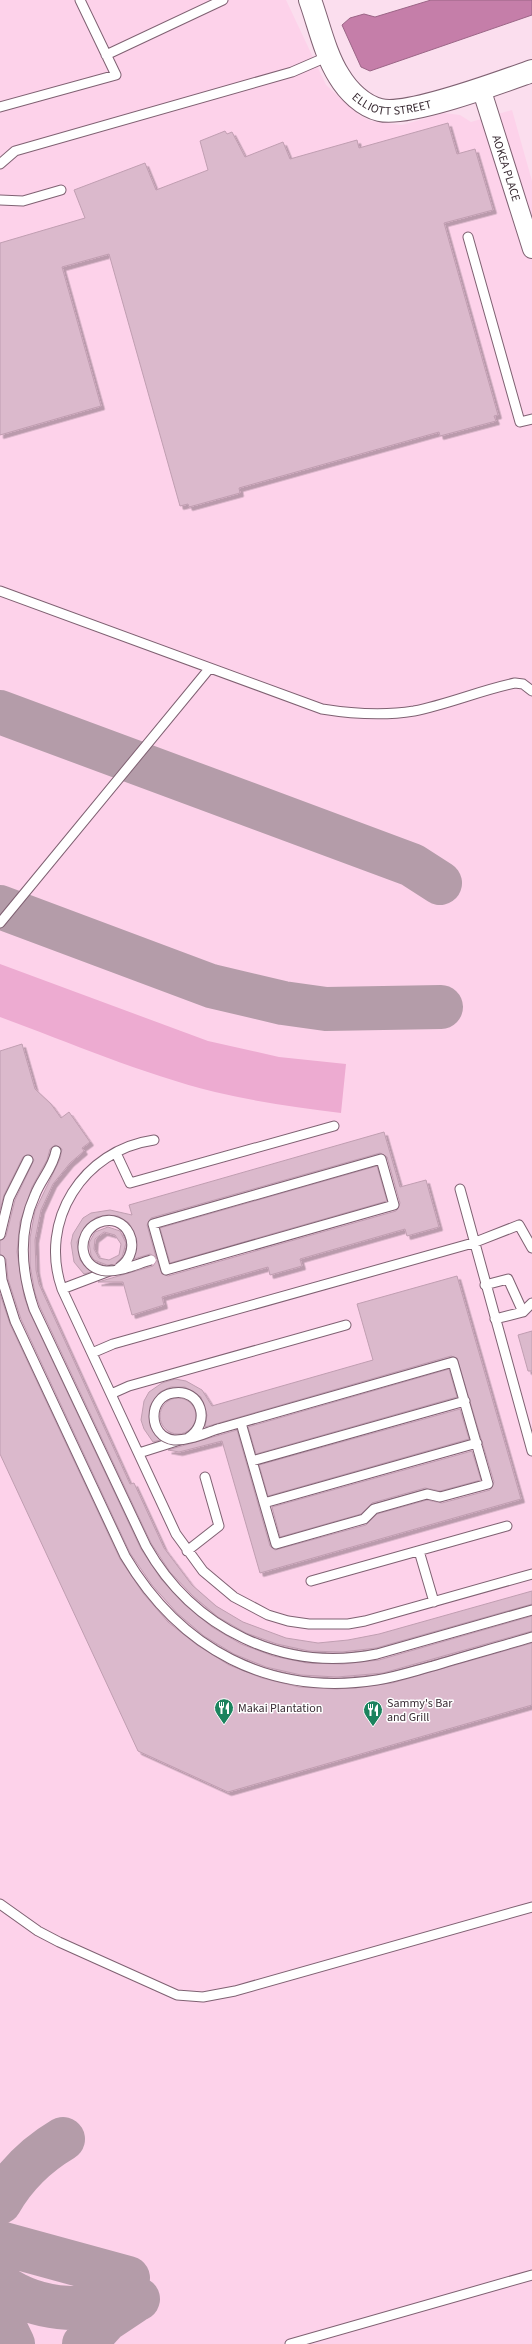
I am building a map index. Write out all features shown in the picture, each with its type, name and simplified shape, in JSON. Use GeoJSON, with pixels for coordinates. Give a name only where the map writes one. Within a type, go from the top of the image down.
{"type":"FeatureCollection","features":[{"type":"Feature","properties":{"kind":"street","name":"ELLIOTT STREET"},"geometry":{"type":"LineString","coordinates":[[310,0],[329,56],[347,86],[367,105],[380,110],[393,112],[404,110],[481,88],[532,71]]}},
{"type":"Feature","properties":{"kind":"street","name":"AOKEA PLACE"},"geometry":{"type":"LineString","coordinates":[[481,88],[532,249]]}},
{"type":"Feature","properties":{"kind":"lane"},"geometry":{"type":"LineString","coordinates":[[0,108],[116,75],[80,0]]}},
{"type":"Feature","properties":{"kind":"lane"},"geometry":{"type":"LineString","coordinates":[[106,55],[222,0]]}},
{"type":"Feature","properties":{"kind":"lane"},"geometry":{"type":"LineString","coordinates":[[0,164],[15,151],[292,72],[329,56]]}},
{"type":"Feature","properties":{"kind":"lane"},"geometry":{"type":"LineString","coordinates":[[0,200],[23,201],[61,190]]}},
{"type":"Feature","properties":{"kind":"lane"},"geometry":{"type":"LineString","coordinates":[[468,237],[520,422],[532,419]]}},
{"type":"Feature","properties":{"kind":"lane"},"geometry":{"type":"LineString","coordinates":[[0,591],[303,704],[322,709],[371,714],[414,711],[516,683],[522,684],[532,691]]}},
{"type":"Feature","properties":{"kind":"lane"},"geometry":{"type":"LineString","coordinates":[[0,923],[209,668]]}},
{"type":"Feature","properties":{"kind":"lane"},"geometry":{"type":"LineString","coordinates":[[116,1153],[130,1183],[334,1126]]}},
{"type":"Feature","properties":{"kind":"lane"},"geometry":{"type":"LineString","coordinates":[[154,1140],[136,1143],[116,1153],[89,1174],[77,1186],[64,1207],[54,1247],[57,1270],[62,1288],[176,1534],[203,1571],[234,1597],[268,1615],[315,1625],[348,1624],[365,1621],[532,1574]]}},
{"type":"Feature","properties":{"kind":"lane"},"geometry":{"type":"LineString","coordinates":[[56,1151],[54,1163],[34,1196],[24,1227],[23,1260],[28,1292],[34,1309],[146,1546],[165,1576],[188,1601],[214,1622],[260,1646],[291,1655],[327,1659],[377,1654],[532,1610]]}},
{"type":"Feature","properties":{"kind":"lane"},"geometry":{"type":"LineString","coordinates":[[382,1159],[394,1205],[166,1270],[163,1257],[153,1224],[382,1159]]}},
{"type":"Feature","properties":{"kind":"lane"},"geometry":{"type":"LineString","coordinates":[[0,1235],[9,1198],[28,1160]]}},
{"type":"Feature","properties":{"kind":"lane"},"geometry":{"type":"LineString","coordinates":[[460,1189],[473,1243],[532,1451]]}},
{"type":"Feature","properties":{"kind":"lane"},"geometry":{"type":"LineString","coordinates":[[62,1288],[119,1268],[127,1262],[132,1251],[130,1234],[118,1223],[105,1221],[99,1223],[88,1231],[82,1246],[83,1254],[92,1266],[106,1271],[151,1260],[163,1257]]}},
{"type":"Feature","properties":{"kind":"lane"},"geometry":{"type":"LineString","coordinates":[[92,1352],[113,1344],[473,1243],[519,1225],[532,1248]]}},
{"type":"Feature","properties":{"kind":"lane"},"geometry":{"type":"LineString","coordinates":[[0,1260],[2,1280],[16,1321],[125,1556],[140,1582],[158,1604],[202,1642],[234,1661],[256,1670],[304,1681],[341,1684],[379,1680],[532,1637]]}},
{"type":"Feature","properties":{"kind":"lane"},"geometry":{"type":"LineString","coordinates":[[485,1285],[508,1279],[523,1312]]}},
{"type":"Feature","properties":{"kind":"lane"},"geometry":{"type":"LineString","coordinates":[[495,1319],[523,1312],[532,1304]]}},
{"type":"Feature","properties":{"kind":"lane"},"geometry":{"type":"LineString","coordinates":[[111,1394],[137,1384],[346,1325]]}},
{"type":"Feature","properties":{"kind":"lane"},"geometry":{"type":"LineString","coordinates":[[139,1453],[188,1438],[196,1433],[199,1427],[201,1410],[196,1401],[186,1393],[170,1393],[159,1401],[153,1414],[154,1422],[161,1434],[175,1440],[184,1439],[218,1429],[241,1423],[453,1362],[488,1484],[440,1497],[427,1494],[412,1498],[374,1509],[364,1519],[276,1544],[241,1423]]}},
{"type":"Feature","properties":{"kind":"lane"},"geometry":{"type":"LineString","coordinates":[[252,1462],[465,1402]]}},
{"type":"Feature","properties":{"kind":"lane"},"geometry":{"type":"LineString","coordinates":[[264,1503],[476,1443]]}},
{"type":"Feature","properties":{"kind":"lane"},"geometry":{"type":"LineString","coordinates":[[187,1551],[219,1526],[205,1477]]}},
{"type":"Feature","properties":{"kind":"lane"},"geometry":{"type":"LineString","coordinates":[[311,1581],[507,1526]]}},
{"type":"Feature","properties":{"kind":"lane"},"geometry":{"type":"LineString","coordinates":[[419,1551],[434,1602]]}},
{"type":"Feature","properties":{"kind":"lane"},"geometry":{"type":"LineString","coordinates":[[0,1904],[38,1931],[59,1942],[177,1995],[203,1997],[235,1991],[532,1907]]}},
{"type":"Feature","properties":{"kind":"lane"},"geometry":{"type":"LineString","coordinates":[[290,2344],[532,2275]]}},
{"type":"Feature","properties":{"kind":"shaded area"},"geometry":{"type":"Polygon","coordinates":[[[0,0],[286,0],[326,85],[359,115],[371,121],[402,125],[444,113],[460,115],[471,122],[512,110],[532,181],[532,2344],[0,2344],[0,0]]]}},
{"type":"Feature","properties":{"kind":"shaded area"},"geometry":{"type":"Polygon","coordinates":[[[431,0],[532,0],[532,15],[370,71],[361,67],[342,25],[350,18],[364,14],[375,17],[431,0]]]}},
{"type":"Feature","properties":{"kind":"shaded area"},"geometry":{"type":"Polygon","coordinates":[[[0,964],[208,1041],[279,1057],[346,1064],[341,1113],[262,1102],[188,1085],[107,1058],[0,1017],[0,964]]]}},
{"type":"Feature","properties":{"kind":"building"},"geometry":{"type":"Polygon","coordinates":[[[448,123],[457,154],[475,149],[493,210],[444,223],[498,415],[494,416],[496,421],[440,436],[439,432],[239,488],[240,493],[189,507],[188,504],[180,506],[109,254],[62,267],[101,406],[0,435],[0,243],[85,218],[74,190],[145,163],[156,190],[208,170],[200,141],[225,131],[227,134],[232,132],[245,157],[283,142],[290,159],[357,140],[359,148],[448,123]]]}},
{"type":"Feature","properties":{"kind":"building"},"geometry":{"type":"Polygon","coordinates":[[[22,1044],[35,1089],[51,1104],[61,1118],[69,1112],[90,1142],[82,1148],[84,1151],[70,1163],[53,1184],[41,1210],[35,1240],[36,1270],[39,1284],[130,1484],[134,1483],[164,1548],[192,1585],[216,1606],[243,1622],[286,1638],[318,1643],[348,1640],[379,1634],[532,1591],[532,1604],[376,1648],[342,1652],[309,1651],[277,1644],[246,1633],[218,1617],[193,1596],[170,1572],[151,1543],[40,1307],[35,1293],[30,1265],[30,1238],[35,1211],[60,1159],[62,1149],[55,1145],[50,1149],[47,1160],[32,1187],[20,1222],[17,1252],[24,1296],[29,1311],[141,1549],[161,1579],[185,1605],[212,1627],[241,1644],[273,1656],[307,1663],[343,1664],[379,1660],[532,1616],[532,1631],[383,1673],[337,1677],[301,1675],[266,1667],[234,1654],[204,1636],[177,1613],[152,1585],[130,1553],[21,1319],[8,1279],[6,1259],[0,1254],[0,1241],[6,1236],[15,1200],[34,1160],[30,1155],[23,1157],[4,1195],[0,1210],[0,1051],[22,1044]]]}},
{"type":"Feature","properties":{"kind":"building"},"geometry":{"type":"Polygon","coordinates":[[[384,1132],[400,1187],[426,1180],[439,1227],[407,1236],[405,1229],[300,1259],[302,1266],[270,1275],[268,1267],[162,1297],[164,1305],[132,1315],[123,1282],[98,1282],[153,1266],[157,1260],[162,1274],[168,1276],[396,1211],[400,1203],[387,1157],[380,1153],[151,1218],[147,1225],[156,1257],[150,1254],[134,1259],[137,1241],[129,1223],[118,1216],[107,1215],[97,1217],[86,1225],[77,1242],[80,1260],[91,1272],[84,1274],[74,1262],[71,1243],[73,1234],[83,1218],[91,1213],[110,1210],[132,1215],[129,1205],[384,1132]]]}},
{"type":"Feature","properties":{"kind":"building"},"geometry":{"type":"Polygon","coordinates":[[[377,1166],[387,1201],[170,1263],[160,1228],[377,1166]]]}},
{"type":"Feature","properties":{"kind":"building"},"geometry":{"type":"Polygon","coordinates":[[[108,1227],[120,1231],[126,1243],[122,1257],[114,1265],[107,1265],[94,1260],[91,1255],[89,1243],[95,1232],[108,1227]],[[104,1232],[95,1239],[94,1249],[99,1258],[109,1260],[119,1255],[121,1244],[115,1235],[104,1232]]]}},
{"type":"Feature","properties":{"kind":"building"},"geometry":{"type":"Polygon","coordinates":[[[457,1276],[521,1499],[260,1573],[222,1441],[179,1452],[168,1450],[237,1430],[270,1546],[275,1550],[366,1525],[377,1514],[427,1500],[442,1503],[490,1490],[494,1482],[457,1358],[451,1356],[205,1427],[207,1415],[201,1397],[185,1387],[171,1387],[160,1392],[150,1406],[150,1426],[160,1440],[153,1442],[144,1429],[141,1420],[144,1401],[149,1392],[162,1383],[175,1379],[186,1381],[202,1390],[212,1406],[373,1360],[357,1304],[457,1276]]]}},
{"type":"Feature","properties":{"kind":"building"},"geometry":{"type":"Polygon","coordinates":[[[0,1294],[10,1324],[120,1559],[143,1593],[168,1622],[197,1645],[229,1665],[262,1678],[299,1687],[337,1689],[392,1683],[532,1643],[532,1705],[228,1792],[138,1751],[0,1454],[0,1294]]]}},
{"type":"Feature","properties":{"kind":"building"},"geometry":{"type":"Polygon","coordinates":[[[532,1331],[532,1371],[528,1371],[518,1335],[532,1331]]]}},
{"type":"Feature","properties":{"kind":"building"},"geometry":{"type":"Polygon","coordinates":[[[449,1369],[457,1397],[256,1454],[248,1427],[449,1369]]]}},
{"type":"Feature","properties":{"kind":"building"},"geometry":{"type":"Polygon","coordinates":[[[178,1398],[188,1401],[193,1406],[196,1416],[193,1426],[188,1431],[178,1434],[168,1431],[163,1426],[160,1416],[163,1406],[168,1401],[178,1398]]]}},
{"type":"Feature","properties":{"kind":"building"},"geometry":{"type":"Polygon","coordinates":[[[460,1409],[469,1439],[268,1496],[259,1465],[460,1409]]]}},
{"type":"Feature","properties":{"kind":"building"},"geometry":{"type":"Polygon","coordinates":[[[472,1451],[481,1480],[440,1491],[425,1488],[372,1503],[361,1514],[280,1537],[272,1507],[472,1451]]]}},
{"type":"Feature","properties":{"kind":"taxiway"},"geometry":{"type":"LineString","coordinates":[[0,712],[412,865],[440,883]]}},
{"type":"Feature","properties":{"kind":"taxiway"},"geometry":{"type":"LineString","coordinates":[[0,907],[211,986],[283,1003],[326,1009],[441,1007]]}},
{"type":"Feature","properties":{"kind":"taxiway"},"geometry":{"type":"LineString","coordinates":[[0,2202],[6,2192],[27,2166],[53,2145],[63,2139]]}},
{"type":"Feature","properties":{"kind":"taxiway"},"geometry":{"type":"LineString","coordinates":[[0,2243],[128,2278]]}},
{"type":"Feature","properties":{"kind":"taxiway"},"geometry":{"type":"LineString","coordinates":[[0,2285],[16,2295],[33,2302],[67,2308],[102,2306],[138,2299]]}},
{"type":"Feature","properties":{"kind":"taxiway"},"geometry":{"type":"LineString","coordinates":[[84,2344],[106,2320],[133,2302]]}},
{"type":"Feature","properties":{"kind":"taxiway"},"geometry":{"type":"LineString","coordinates":[[0,2317],[13,2344]]}},
{"type":"Feature","properties":{"kind":"place","name":"Makai Plantation"},"geometry":{"type":"Point","coordinates":[224,1725]}},
{"type":"Feature","properties":{"kind":"place","name":"Sammy's Bar and Grill"},"geometry":{"type":"Point","coordinates":[373,1727]}}]}
